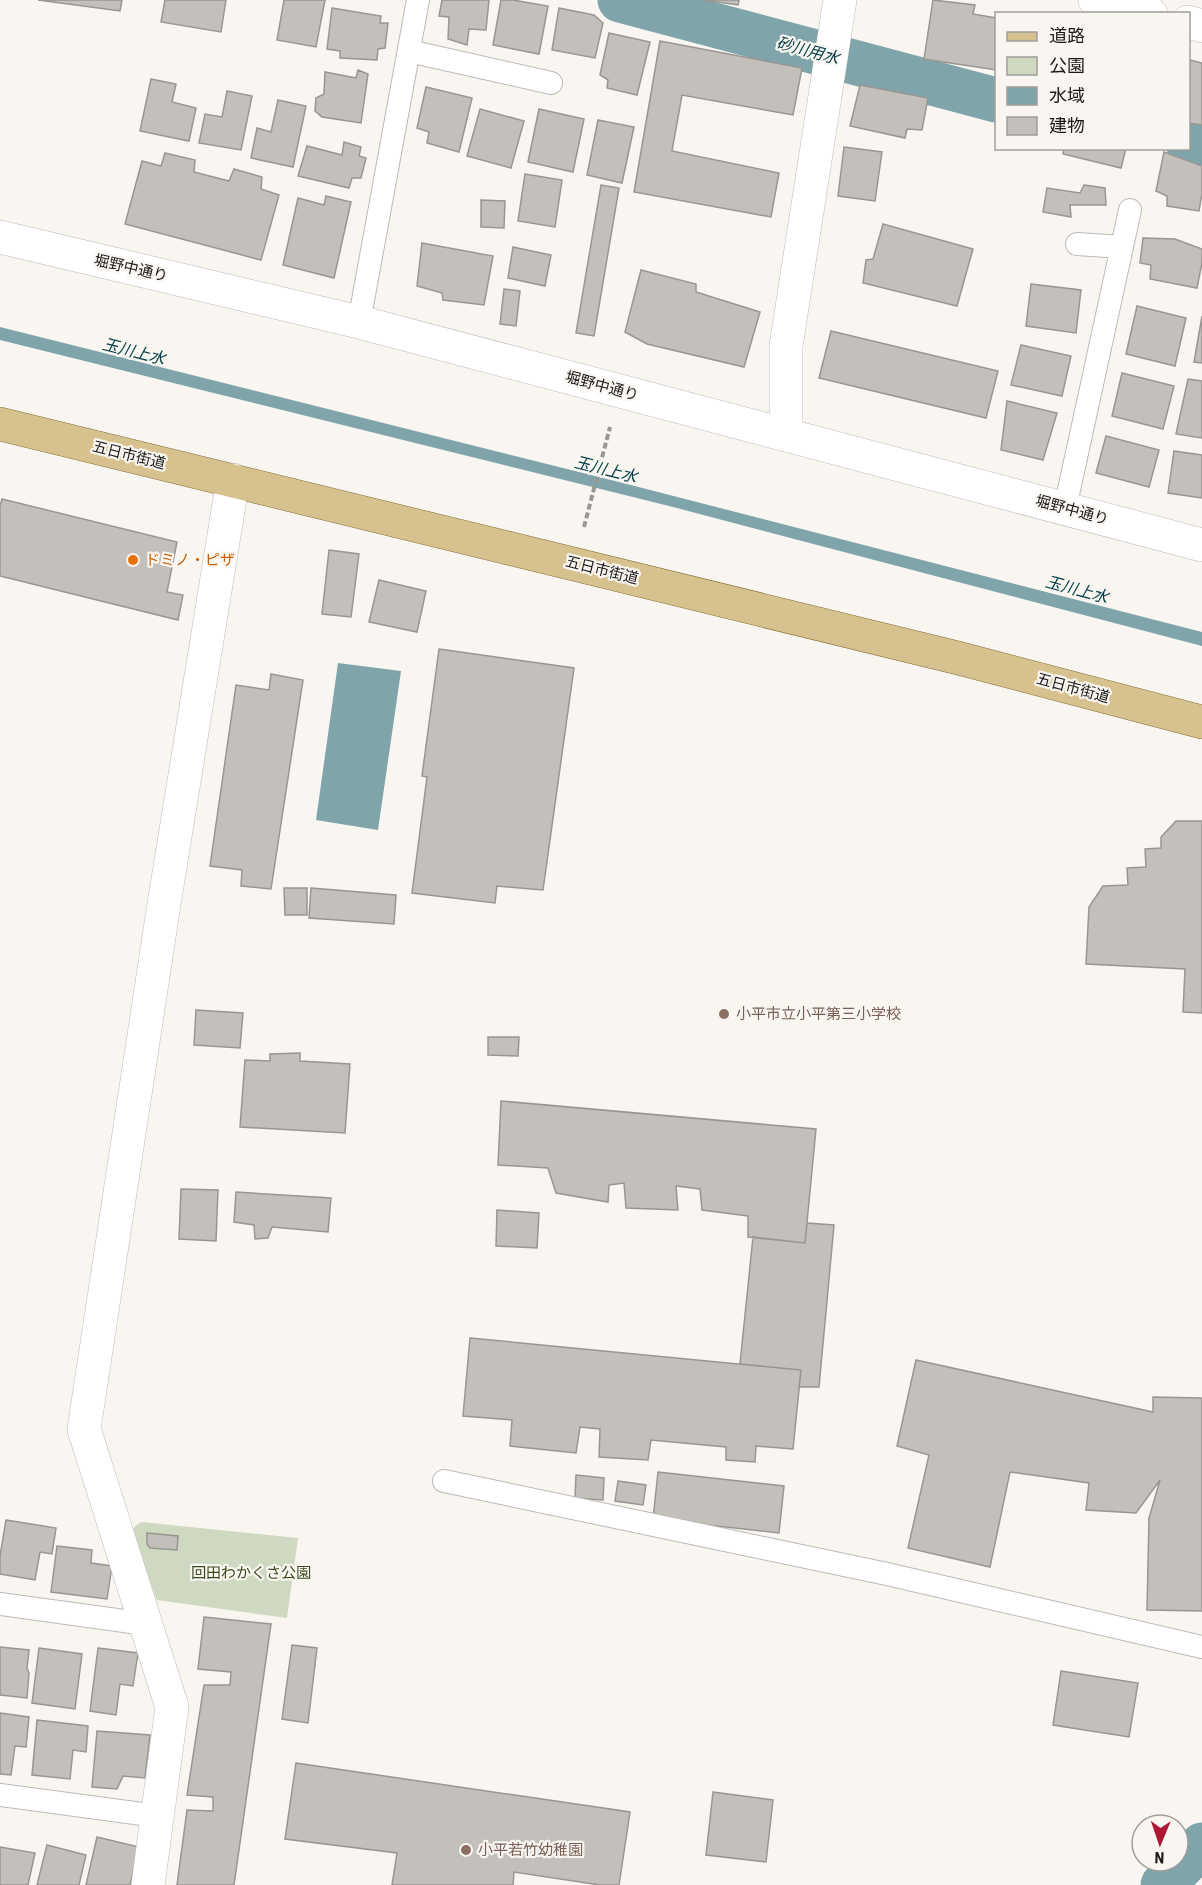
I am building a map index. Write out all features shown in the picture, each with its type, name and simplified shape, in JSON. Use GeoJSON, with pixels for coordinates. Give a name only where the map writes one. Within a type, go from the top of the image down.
{"type":"FeatureCollection","features":[{"type":"Feature","properties":{"kind":"main road","name":"五日市街道"},"geometry":{"type":"LineString","coordinates":[[0,424],[958,658],[1202,722]]}},
{"type":"Feature","properties":{"kind":"street"},"geometry":{"type":"LineString","coordinates":[[1095,0],[1143,12]]}},
{"type":"Feature","properties":{"kind":"street"},"geometry":{"type":"LineString","coordinates":[[786,434],[786,346],[838,13]]}},
{"type":"Feature","properties":{"kind":"street","name":"堀野中通り"},"geometry":{"type":"LineString","coordinates":[[0,237],[359,322],[1202,545]]}},
{"type":"Feature","properties":{"kind":"street"},"geometry":{"type":"LineString","coordinates":[[148,1885],[172,1707],[84,1429],[164,904],[233,480]]}},
{"type":"Feature","properties":{"kind":"lane"},"geometry":{"type":"LineString","coordinates":[[359,322],[418,0]]}},
{"type":"Feature","properties":{"kind":"lane"},"geometry":{"type":"LineString","coordinates":[[409,51],[550,83]]}},
{"type":"Feature","properties":{"kind":"lane"},"geometry":{"type":"LineString","coordinates":[[1065,508],[1130,210]]}},
{"type":"Feature","properties":{"kind":"lane"},"geometry":{"type":"LineString","coordinates":[[1077,244],[1122,247]]}},
{"type":"Feature","properties":{"kind":"lane"},"geometry":{"type":"LineString","coordinates":[[444,1481],[887,1574],[1202,1647]]}},
{"type":"Feature","properties":{"kind":"lane"},"geometry":{"type":"LineString","coordinates":[[0,1604],[146,1624]]}},
{"type":"Feature","properties":{"kind":"lane"},"geometry":{"type":"LineString","coordinates":[[0,1795],[157,1816]]}},
{"type":"Feature","properties":{"kind":"path"},"geometry":{"type":"LineString","coordinates":[[583,533],[610,424]]}},
{"type":"Feature","properties":{"kind":"green space","name":"回田わかくさ公園"},"geometry":{"type":"Polygon","coordinates":[[[141,1522],[298,1538],[287,1618],[157,1600],[130,1530],[141,1522]]]}},
{"type":"Feature","properties":{"kind":"water"},"geometry":{"type":"Polygon","coordinates":[[[0,327],[623,483],[1202,632],[1202,646],[673,507],[0,340],[0,327]]]}},
{"type":"Feature","properties":{"kind":"water"},"geometry":{"type":"Polygon","coordinates":[[[338,663],[401,671],[378,830],[316,820],[338,663]]]}},
{"type":"Feature","properties":{"kind":"building"},"geometry":{"type":"Polygon","coordinates":[[[38,0],[122,0],[120,11],[38,0]]]}},
{"type":"Feature","properties":{"kind":"building"},"geometry":{"type":"Polygon","coordinates":[[[165,0],[226,0],[221,32],[161,22],[165,0]]]}},
{"type":"Feature","properties":{"kind":"building"},"geometry":{"type":"Polygon","coordinates":[[[284,0],[325,0],[316,47],[277,40],[284,0]]]}},
{"type":"Feature","properties":{"kind":"building"},"geometry":{"type":"Polygon","coordinates":[[[442,0],[489,0],[486,30],[469,29],[467,45],[448,39],[449,17],[439,16],[442,0]]]}},
{"type":"Feature","properties":{"kind":"building"},"geometry":{"type":"Polygon","coordinates":[[[501,0],[548,6],[539,54],[493,45],[501,0]]]}},
{"type":"Feature","properties":{"kind":"building"},"geometry":{"type":"Polygon","coordinates":[[[703,0],[739,0],[738,5],[703,0]]]}},
{"type":"Feature","properties":{"kind":"building"},"geometry":{"type":"Polygon","coordinates":[[[933,0],[975,5],[973,14],[995,18],[995,70],[924,59],[933,0]]]}},
{"type":"Feature","properties":{"kind":"building"},"geometry":{"type":"Polygon","coordinates":[[[332,8],[381,16],[380,23],[388,23],[385,48],[378,49],[377,60],[340,58],[340,51],[327,49],[332,8]]]}},
{"type":"Feature","properties":{"kind":"building"},"geometry":{"type":"Polygon","coordinates":[[[559,8],[594,15],[603,23],[595,58],[552,50],[559,8]]]}},
{"type":"Feature","properties":{"kind":"building"},"geometry":{"type":"Polygon","coordinates":[[[609,33],[650,42],[637,95],[607,88],[608,80],[600,75],[609,33]]]}},
{"type":"Feature","properties":{"kind":"building"},"geometry":{"type":"Polygon","coordinates":[[[660,41],[802,68],[793,115],[682,95],[672,151],[779,173],[771,217],[634,192],[660,41]]]}},
{"type":"Feature","properties":{"kind":"building"},"geometry":{"type":"Polygon","coordinates":[[[1190,60],[1202,63],[1202,125],[1190,123],[1190,60]]]}},
{"type":"Feature","properties":{"kind":"building"},"geometry":{"type":"Polygon","coordinates":[[[358,70],[368,74],[361,123],[322,117],[315,111],[316,98],[324,94],[325,72],[356,78],[358,70]]]}},
{"type":"Feature","properties":{"kind":"building"},"geometry":{"type":"Polygon","coordinates":[[[151,79],[176,84],[172,102],[196,108],[189,141],[140,131],[151,79]]]}},
{"type":"Feature","properties":{"kind":"building"},"geometry":{"type":"Polygon","coordinates":[[[860,85],[928,98],[922,130],[907,129],[905,138],[850,126],[860,85]]]}},
{"type":"Feature","properties":{"kind":"building"},"geometry":{"type":"Polygon","coordinates":[[[426,87],[472,98],[459,152],[427,143],[429,132],[417,128],[426,87]]]}},
{"type":"Feature","properties":{"kind":"building"},"geometry":{"type":"Polygon","coordinates":[[[227,91],[252,96],[241,150],[199,143],[205,114],[222,117],[227,91]]]}},
{"type":"Feature","properties":{"kind":"building"},"geometry":{"type":"Polygon","coordinates":[[[278,100],[306,106],[293,167],[251,158],[257,128],[271,132],[278,100]]]}},
{"type":"Feature","properties":{"kind":"building"},"geometry":{"type":"Polygon","coordinates":[[[480,109],[524,121],[511,168],[467,156],[480,109]]]}},
{"type":"Feature","properties":{"kind":"building"},"geometry":{"type":"Polygon","coordinates":[[[539,109],[584,119],[573,172],[528,162],[539,109]]]}},
{"type":"Feature","properties":{"kind":"building"},"geometry":{"type":"Polygon","coordinates":[[[598,120],[634,127],[622,183],[587,175],[598,120]]]}},
{"type":"Feature","properties":{"kind":"building"},"geometry":{"type":"Polygon","coordinates":[[[344,142],[361,147],[359,156],[366,158],[361,178],[352,178],[349,188],[298,176],[307,146],[342,155],[344,142]]]}},
{"type":"Feature","properties":{"kind":"building"},"geometry":{"type":"Polygon","coordinates":[[[844,147],[882,152],[875,201],[838,196],[844,147]]]}},
{"type":"Feature","properties":{"kind":"building"},"geometry":{"type":"Polygon","coordinates":[[[1064,150],[1126,150],[1121,168],[1063,154],[1064,150]]]}},
{"type":"Feature","properties":{"kind":"building"},"geometry":{"type":"Polygon","coordinates":[[[1164,152],[1202,166],[1199,211],[1167,206],[1167,196],[1156,191],[1164,152]]]}},
{"type":"Feature","properties":{"kind":"building"},"geometry":{"type":"Polygon","coordinates":[[[165,153],[195,160],[194,172],[229,181],[234,169],[262,177],[261,189],[279,195],[261,260],[125,224],[142,161],[161,166],[165,153]]]}},
{"type":"Feature","properties":{"kind":"building"},"geometry":{"type":"Polygon","coordinates":[[[525,174],[562,180],[555,227],[518,221],[525,174]]]}},
{"type":"Feature","properties":{"kind":"building"},"geometry":{"type":"Polygon","coordinates":[[[601,185],[619,188],[594,336],[576,333],[601,185]]]}},
{"type":"Feature","properties":{"kind":"building"},"geometry":{"type":"Polygon","coordinates":[[[1084,185],[1105,188],[1106,205],[1070,205],[1071,217],[1043,212],[1047,188],[1080,193],[1084,185]]]}},
{"type":"Feature","properties":{"kind":"building"},"geometry":{"type":"Polygon","coordinates":[[[326,196],[351,202],[334,278],[283,265],[298,198],[324,205],[326,196]]]}},
{"type":"Feature","properties":{"kind":"building"},"geometry":{"type":"Polygon","coordinates":[[[481,200],[505,201],[504,228],[481,227],[481,200]]]}},
{"type":"Feature","properties":{"kind":"building"},"geometry":{"type":"Polygon","coordinates":[[[883,224],[973,249],[957,306],[863,283],[866,260],[873,259],[883,224]]]}},
{"type":"Feature","properties":{"kind":"building"},"geometry":{"type":"Polygon","coordinates":[[[1143,238],[1175,239],[1202,249],[1197,288],[1150,279],[1151,265],[1140,263],[1143,238]]]}},
{"type":"Feature","properties":{"kind":"building"},"geometry":{"type":"Polygon","coordinates":[[[422,243],[493,256],[484,305],[443,300],[442,293],[417,286],[422,243]]]}},
{"type":"Feature","properties":{"kind":"building"},"geometry":{"type":"Polygon","coordinates":[[[513,247],[551,255],[545,286],[508,278],[513,247]]]}},
{"type":"Feature","properties":{"kind":"building"},"geometry":{"type":"Polygon","coordinates":[[[641,270],[696,284],[696,292],[760,312],[744,367],[647,344],[625,332],[641,270]]]}},
{"type":"Feature","properties":{"kind":"building"},"geometry":{"type":"Polygon","coordinates":[[[1031,284],[1081,290],[1076,333],[1026,326],[1031,284]]]}},
{"type":"Feature","properties":{"kind":"building"},"geometry":{"type":"Polygon","coordinates":[[[504,289],[520,291],[516,326],[500,324],[504,289]]]}},
{"type":"Feature","properties":{"kind":"building"},"geometry":{"type":"Polygon","coordinates":[[[1137,306],[1186,318],[1175,366],[1126,354],[1137,306]]]}},
{"type":"Feature","properties":{"kind":"building"},"geometry":{"type":"Polygon","coordinates":[[[1202,316],[1202,363],[1194,362],[1202,316]]]}},
{"type":"Feature","properties":{"kind":"building"},"geometry":{"type":"Polygon","coordinates":[[[831,331],[998,371],[986,418],[819,378],[831,331]]]}},
{"type":"Feature","properties":{"kind":"building"},"geometry":{"type":"Polygon","coordinates":[[[1021,345],[1071,356],[1062,396],[1011,385],[1021,345]]]}},
{"type":"Feature","properties":{"kind":"building"},"geometry":{"type":"Polygon","coordinates":[[[1122,373],[1174,386],[1163,429],[1112,416],[1122,373]]]}},
{"type":"Feature","properties":{"kind":"building"},"geometry":{"type":"Polygon","coordinates":[[[1188,379],[1202,381],[1202,438],[1176,434],[1188,379]]]}},
{"type":"Feature","properties":{"kind":"building"},"geometry":{"type":"Polygon","coordinates":[[[1007,401],[1057,413],[1043,460],[1001,450],[1007,401]]]}},
{"type":"Feature","properties":{"kind":"building"},"geometry":{"type":"Polygon","coordinates":[[[1106,436],[1159,450],[1149,487],[1096,473],[1106,436]]]}},
{"type":"Feature","properties":{"kind":"building"},"geometry":{"type":"Polygon","coordinates":[[[1174,451],[1202,455],[1202,498],[1168,493],[1174,451]]]}},
{"type":"Feature","properties":{"kind":"building"},"geometry":{"type":"Polygon","coordinates":[[[2,499],[177,542],[167,592],[183,595],[178,620],[0,576],[0,506],[2,499]]]}},
{"type":"Feature","properties":{"kind":"building"},"geometry":{"type":"Polygon","coordinates":[[[329,550],[359,554],[351,617],[322,614],[329,550]]]}},
{"type":"Feature","properties":{"kind":"building"},"geometry":{"type":"Polygon","coordinates":[[[379,580],[426,591],[417,632],[369,622],[379,580]]]}},
{"type":"Feature","properties":{"kind":"building"},"geometry":{"type":"Polygon","coordinates":[[[439,649],[574,668],[543,890],[497,886],[495,903],[412,893],[427,777],[422,776],[439,649]]]}},
{"type":"Feature","properties":{"kind":"building"},"geometry":{"type":"Polygon","coordinates":[[[271,674],[303,680],[271,889],[241,886],[242,870],[210,866],[236,685],[269,690],[271,674]]]}},
{"type":"Feature","properties":{"kind":"building"},"geometry":{"type":"Polygon","coordinates":[[[1176,821],[1202,821],[1202,1013],[1183,1012],[1185,969],[1086,964],[1089,907],[1103,886],[1128,885],[1127,868],[1146,867],[1145,849],[1161,848],[1161,837],[1176,821]]]}},
{"type":"Feature","properties":{"kind":"building"},"geometry":{"type":"Polygon","coordinates":[[[284,888],[307,888],[307,915],[285,915],[284,888]]]}},
{"type":"Feature","properties":{"kind":"building"},"geometry":{"type":"Polygon","coordinates":[[[311,888],[396,895],[394,924],[309,918],[311,888]]]}},
{"type":"Feature","properties":{"kind":"building"},"geometry":{"type":"Polygon","coordinates":[[[196,1010],[243,1013],[240,1048],[194,1045],[196,1010]]]}},
{"type":"Feature","properties":{"kind":"building"},"geometry":{"type":"Polygon","coordinates":[[[488,1037],[519,1037],[518,1056],[488,1055],[488,1037]]]}},
{"type":"Feature","properties":{"kind":"building"},"geometry":{"type":"Polygon","coordinates":[[[300,1053],[300,1061],[350,1064],[345,1133],[240,1127],[245,1060],[270,1061],[270,1054],[300,1053]]]}},
{"type":"Feature","properties":{"kind":"building"},"geometry":{"type":"Polygon","coordinates":[[[501,1101],[816,1129],[805,1243],[748,1237],[748,1216],[702,1210],[700,1189],[676,1186],[678,1210],[626,1208],[624,1183],[609,1185],[608,1202],[556,1193],[548,1168],[498,1165],[501,1101]]]}},
{"type":"Feature","properties":{"kind":"building"},"geometry":{"type":"Polygon","coordinates":[[[181,1189],[218,1190],[216,1241],[179,1239],[181,1189]]]}},
{"type":"Feature","properties":{"kind":"building"},"geometry":{"type":"Polygon","coordinates":[[[236,1192],[331,1198],[328,1232],[272,1227],[268,1238],[255,1239],[254,1225],[234,1222],[236,1192]]]}},
{"type":"Feature","properties":{"kind":"building"},"geometry":{"type":"Polygon","coordinates":[[[497,1210],[539,1213],[537,1248],[496,1246],[497,1210]]]}},
{"type":"Feature","properties":{"kind":"building"},"geometry":{"type":"Polygon","coordinates":[[[807,1223],[834,1225],[819,1387],[799,1387],[801,1370],[740,1364],[753,1237],[805,1243],[807,1223]]]}},
{"type":"Feature","properties":{"kind":"building"},"geometry":{"type":"Polygon","coordinates":[[[470,1338],[801,1370],[793,1449],[756,1446],[755,1462],[726,1460],[726,1447],[651,1440],[648,1460],[599,1457],[600,1429],[580,1427],[576,1453],[510,1446],[512,1420],[463,1416],[470,1338]]]}},
{"type":"Feature","properties":{"kind":"building"},"geometry":{"type":"Polygon","coordinates":[[[916,1360],[1153,1412],[1153,1397],[1202,1398],[1202,1611],[1147,1610],[1149,1518],[1160,1480],[1136,1513],[1086,1510],[1089,1483],[1010,1472],[990,1567],[908,1548],[929,1455],[897,1446],[916,1360]]]}},
{"type":"Feature","properties":{"kind":"building"},"geometry":{"type":"Polygon","coordinates":[[[658,1472],[784,1486],[779,1533],[653,1519],[658,1472]]]}},
{"type":"Feature","properties":{"kind":"building"},"geometry":{"type":"Polygon","coordinates":[[[576,1475],[604,1478],[603,1500],[575,1498],[576,1475]]]}},
{"type":"Feature","properties":{"kind":"building"},"geometry":{"type":"Polygon","coordinates":[[[618,1481],[646,1485],[643,1505],[615,1501],[618,1481]]]}},
{"type":"Feature","properties":{"kind":"building"},"geometry":{"type":"Polygon","coordinates":[[[6,1520],[56,1528],[52,1554],[40,1552],[35,1580],[0,1574],[0,1556],[6,1520]]]}},
{"type":"Feature","properties":{"kind":"building"},"geometry":{"type":"Polygon","coordinates":[[[147,1533],[178,1536],[177,1550],[150,1548],[147,1544],[147,1533]]]}},
{"type":"Feature","properties":{"kind":"building"},"geometry":{"type":"Polygon","coordinates":[[[57,1546],[92,1550],[91,1563],[112,1566],[107,1599],[51,1592],[57,1546]]]}},
{"type":"Feature","properties":{"kind":"building"},"geometry":{"type":"Polygon","coordinates":[[[204,1617],[271,1624],[234,1885],[177,1885],[187,1810],[213,1811],[213,1797],[187,1795],[204,1685],[230,1685],[231,1672],[198,1669],[204,1617]]]}},
{"type":"Feature","properties":{"kind":"building"},"geometry":{"type":"Polygon","coordinates":[[[292,1645],[317,1648],[308,1723],[282,1719],[292,1645]]]}},
{"type":"Feature","properties":{"kind":"building"},"geometry":{"type":"Polygon","coordinates":[[[0,1647],[29,1650],[27,1698],[0,1695],[0,1647]]]}},
{"type":"Feature","properties":{"kind":"building"},"geometry":{"type":"Polygon","coordinates":[[[39,1648],[82,1654],[75,1709],[32,1703],[39,1648]]]}},
{"type":"Feature","properties":{"kind":"building"},"geometry":{"type":"Polygon","coordinates":[[[98,1648],[138,1653],[133,1686],[120,1684],[116,1715],[90,1711],[98,1648]]]}},
{"type":"Feature","properties":{"kind":"building"},"geometry":{"type":"Polygon","coordinates":[[[1061,1671],[1138,1683],[1129,1737],[1053,1725],[1061,1671]]]}},
{"type":"Feature","properties":{"kind":"building"},"geometry":{"type":"Polygon","coordinates":[[[0,1713],[29,1717],[26,1747],[15,1746],[11,1775],[0,1774],[0,1713]]]}},
{"type":"Feature","properties":{"kind":"building"},"geometry":{"type":"Polygon","coordinates":[[[37,1720],[88,1726],[86,1752],[73,1750],[70,1779],[32,1775],[37,1720]]]}},
{"type":"Feature","properties":{"kind":"building"},"geometry":{"type":"Polygon","coordinates":[[[97,1731],[150,1735],[145,1778],[123,1776],[117,1789],[92,1787],[97,1731]]]}},
{"type":"Feature","properties":{"kind":"building","name":"小平若竹幼稚園"},"geometry":{"type":"Polygon","coordinates":[[[296,1763],[630,1812],[619,1885],[600,1885],[514,1872],[513,1885],[392,1885],[397,1853],[285,1839],[296,1763]]]}},
{"type":"Feature","properties":{"kind":"building"},"geometry":{"type":"Polygon","coordinates":[[[713,1792],[773,1800],[766,1862],[706,1855],[713,1792]]]}},
{"type":"Feature","properties":{"kind":"building"},"geometry":{"type":"Polygon","coordinates":[[[97,1837],[139,1847],[130,1885],[86,1885],[97,1837]]]}},
{"type":"Feature","properties":{"kind":"building"},"geometry":{"type":"Polygon","coordinates":[[[47,1845],[86,1855],[79,1885],[37,1885],[47,1845]]]}},
{"type":"Feature","properties":{"kind":"building"},"geometry":{"type":"Polygon","coordinates":[[[0,1847],[35,1853],[28,1885],[0,1885],[0,1847]]]}},
{"type":"Feature","properties":{"kind":"waterway","name":"砂川用水"},"geometry":{"type":"LineString","coordinates":[[620,0],[995,100]]}},
{"type":"Feature","properties":{"kind":"waterway","name":"砂川用水"},"geometry":{"type":"LineString","coordinates":[[1190,143],[1202,146]]}},
{"type":"Feature","properties":{"kind":"waterway"},"geometry":{"type":"LineString","coordinates":[[1163,1885],[1202,1845]]}},
{"type":"Feature","properties":{"kind":"place","name":"ドミノ・ピザ"},"geometry":{"type":"Point","coordinates":[133,560]}},
{"type":"Feature","properties":{"kind":"place","name":"小平市立小平第三小学校"},"geometry":{"type":"Point","coordinates":[724,1014]}},
{"type":"Feature","properties":{"kind":"place","name":"小平若竹幼稚園"},"geometry":{"type":"Point","coordinates":[466,1850]}},
{"type":"Feature","properties":{"kind":"water label","name":"玉川上水"},"geometry":{"type":"Point","coordinates":[134,351]}},
{"type":"Feature","properties":{"kind":"water label","name":"玉川上水"},"geometry":{"type":"Point","coordinates":[606,469]}},
{"type":"Feature","properties":{"kind":"water label","name":"玉川上水"},"geometry":{"type":"Point","coordinates":[1077,589]}}]}
